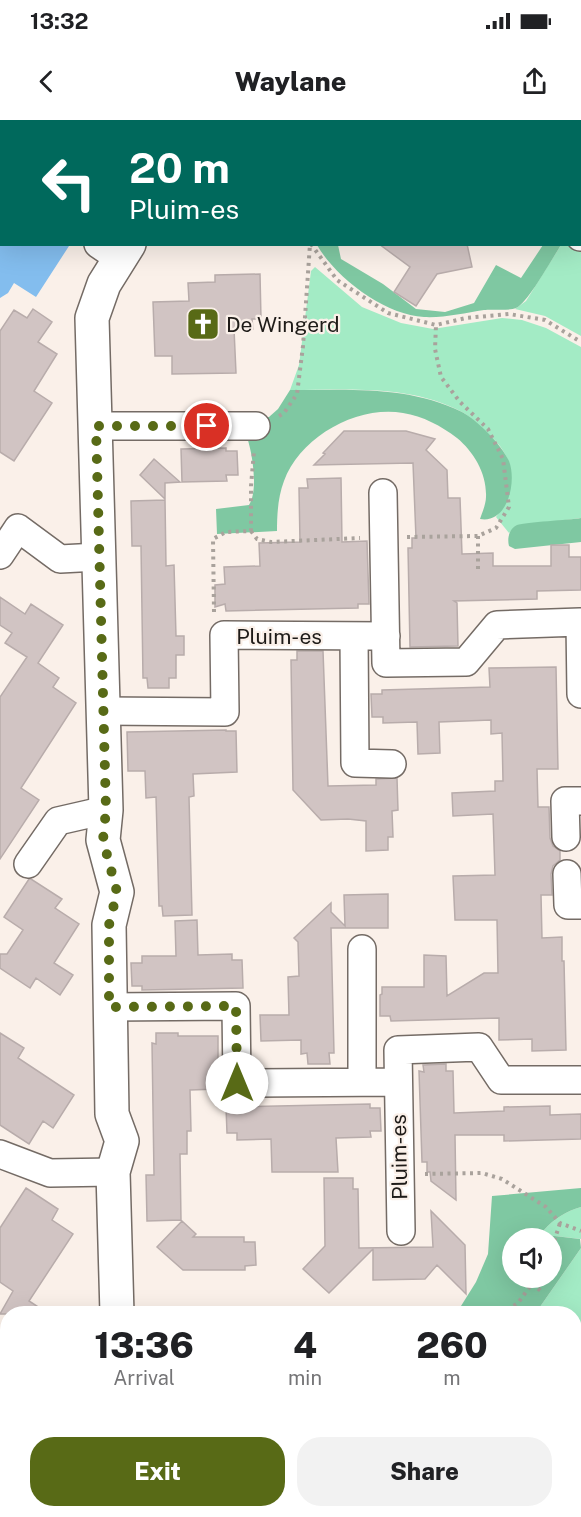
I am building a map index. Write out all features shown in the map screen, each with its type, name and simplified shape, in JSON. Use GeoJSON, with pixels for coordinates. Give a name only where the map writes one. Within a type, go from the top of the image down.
{"type":"FeatureCollection","features":[{"type":"Feature","properties":{"kind":"street"},"geometry":{"type":"LineString","coordinates":[[116,249],[92,318],[106,810],[103,840],[117,892],[109,925],[112,1114],[122,1141],[113,1172],[117,1306]]}},
{"type":"Feature","properties":{"kind":"street"},"geometry":{"type":"LineString","coordinates":[[96,426],[256,426]]}},
{"type":"Feature","properties":{"kind":"street"},"geometry":{"type":"LineString","coordinates":[[383,493],[386,663],[466,662],[497,625],[580,622],[581,694]]}},
{"type":"Feature","properties":{"kind":"street"},"geometry":{"type":"LineString","coordinates":[[0,555],[18,528],[60,559],[98,557]]}},
{"type":"Feature","properties":{"kind":"street","name":"Pluim-es"},"geometry":{"type":"LineString","coordinates":[[103,711],[225,712],[224,635],[386,636]]}},
{"type":"Feature","properties":{"kind":"street"},"geometry":{"type":"LineString","coordinates":[[354,636],[355,763],[392,764]]}},
{"type":"Feature","properties":{"kind":"street"},"geometry":{"type":"LineString","coordinates":[[566,837],[565,801],[581,801]]}},
{"type":"Feature","properties":{"kind":"street"},"geometry":{"type":"LineString","coordinates":[[28,864],[58,821],[106,810]]}},
{"type":"Feature","properties":{"kind":"street"},"geometry":{"type":"LineString","coordinates":[[567,874],[568,905],[581,905]]}},
{"type":"Feature","properties":{"kind":"street"},"geometry":{"type":"LineString","coordinates":[[362,949],[362,1082]]}},
{"type":"Feature","properties":{"kind":"street"},"geometry":{"type":"LineString","coordinates":[[109,1007],[236,1006],[237,1083],[398,1082]]}},
{"type":"Feature","properties":{"kind":"street","name":"Pluim-es"},"geometry":{"type":"LineString","coordinates":[[400,1231],[398,1050],[478,1047],[501,1080],[581,1080]]}},
{"type":"Feature","properties":{"kind":"street"},"geometry":{"type":"LineString","coordinates":[[0,1154],[50,1173],[113,1172]]}},
{"type":"Feature","properties":{"kind":"path"},"geometry":{"type":"LineString","coordinates":[[271,542],[257,539],[251,531],[251,486],[256,426],[284,413],[297,394],[311,246]]}},
{"type":"Feature","properties":{"kind":"path"},"geometry":{"type":"LineString","coordinates":[[312,246],[337,280],[388,313],[436,325],[466,318],[509,314],[545,320],[581,342]]}},
{"type":"Feature","properties":{"kind":"path"},"geometry":{"type":"LineString","coordinates":[[436,325],[435,349],[441,377],[460,402],[488,429],[503,459],[509,507],[496,528],[478,536],[472,535]]}},
{"type":"Feature","properties":{"kind":"path"},"geometry":{"type":"LineString","coordinates":[[224,635],[214,617],[213,539],[226,532],[251,531]]}},
{"type":"Feature","properties":{"kind":"path"},"geometry":{"type":"LineString","coordinates":[[478,536],[478,573]]}},
{"type":"Feature","properties":{"kind":"path"},"geometry":{"type":"LineString","coordinates":[[400,1174],[482,1173],[502,1179],[546,1207],[560,1222],[581,1231]]}},
{"type":"Feature","properties":{"kind":"path"},"geometry":{"type":"LineString","coordinates":[[558,1228],[560,1222]]}},
{"type":"Feature","properties":{"kind":"path"},"geometry":{"type":"LineString","coordinates":[[513,1306],[528,1288]]}},
{"type":"Feature","properties":{"kind":"path"},"geometry":{"type":"LineString","coordinates":[[537,1288],[541,1291]]}},
{"type":"Feature","properties":{"kind":"green space"},"geometry":{"type":"Polygon","coordinates":[[[318,246],[338,246],[341,259],[383,284],[416,309],[445,312],[474,303],[496,265],[521,278],[542,246],[560,246],[527,298],[516,308],[432,317],[409,315],[378,302],[349,282],[318,246]]]}},
{"type":"Feature","properties":{"kind":"green space"},"geometry":{"type":"Polygon","coordinates":[[[560,246],[581,247],[581,336],[545,316],[515,309],[526,301],[560,246]]]}},
{"type":"Feature","properties":{"kind":"green space"},"geometry":{"type":"Polygon","coordinates":[[[315,267],[362,307],[401,323],[433,329],[502,318],[522,320],[546,328],[581,347],[581,518],[517,526],[509,533],[496,517],[505,502],[510,486],[510,470],[505,454],[495,440],[471,418],[442,403],[378,390],[290,390],[299,365],[311,271],[315,267]]]}},
{"type":"Feature","properties":{"kind":"green space"},"geometry":{"type":"Polygon","coordinates":[[[290,390],[356,390],[399,393],[441,403],[462,412],[488,433],[509,461],[511,489],[504,508],[490,519],[480,519],[486,500],[482,472],[469,450],[457,438],[418,416],[385,412],[349,419],[317,438],[303,451],[292,465],[282,487],[278,506],[277,531],[217,534],[216,509],[249,505],[252,497],[254,476],[251,450],[240,421],[269,417],[278,409],[290,390]]]}},
{"type":"Feature","properties":{"kind":"green space"},"geometry":{"type":"Polygon","coordinates":[[[581,518],[581,542],[515,549],[509,546],[509,534],[517,525],[581,518]]]}},
{"type":"Feature","properties":{"kind":"green space"},"geometry":{"type":"Polygon","coordinates":[[[581,1188],[581,1207],[561,1216],[546,1228],[502,1228],[502,1288],[553,1288],[541,1306],[461,1306],[476,1282],[488,1254],[492,1196],[581,1188]]]}},
{"type":"Feature","properties":{"kind":"green space"},"geometry":{"type":"Polygon","coordinates":[[[581,1207],[581,1239],[562,1237],[562,1228],[546,1228],[565,1213],[581,1207]]]}},
{"type":"Feature","properties":{"kind":"green space"},"geometry":{"type":"Polygon","coordinates":[[[562,1237],[580,1239],[581,1248],[562,1275],[562,1237]]]}},
{"type":"Feature","properties":{"kind":"green space"},"geometry":{"type":"Polygon","coordinates":[[[581,1248],[581,1306],[541,1306],[553,1288],[562,1288],[562,1275],[581,1248]]]}},
{"type":"Feature","properties":{"kind":"water"},"geometry":{"type":"Polygon","coordinates":[[[0,246],[69,246],[36,297],[14,283],[8,293],[0,298],[0,246]]]}},
{"type":"Feature","properties":{"kind":"building"},"geometry":{"type":"Polygon","coordinates":[[[382,246],[467,246],[472,267],[437,274],[416,306],[394,292],[410,267],[382,246]]]}},
{"type":"Feature","properties":{"kind":"building","name":"De Wingerd"},"geometry":{"type":"Polygon","coordinates":[[[260,274],[261,319],[252,319],[253,329],[234,329],[236,373],[172,374],[172,356],[155,356],[153,302],[189,301],[188,283],[215,282],[215,275],[260,274]]]}},
{"type":"Feature","properties":{"kind":"building"},"geometry":{"type":"Polygon","coordinates":[[[33,309],[52,322],[38,342],[57,354],[34,391],[52,403],[14,461],[0,452],[0,331],[14,310],[27,318],[33,309]]]}},
{"type":"Feature","properties":{"kind":"building"},"geometry":{"type":"Polygon","coordinates":[[[344,431],[406,431],[435,439],[426,450],[447,470],[448,498],[460,498],[462,554],[493,553],[493,566],[551,566],[551,545],[569,545],[569,557],[581,557],[581,590],[537,591],[537,599],[454,601],[457,603],[458,646],[410,647],[408,548],[412,548],[412,538],[416,538],[413,463],[314,465],[344,431]]]}},
{"type":"Feature","properties":{"kind":"building"},"geometry":{"type":"Polygon","coordinates":[[[226,448],[226,451],[237,451],[238,475],[226,475],[227,481],[182,482],[181,449],[226,448]]]}},
{"type":"Feature","properties":{"kind":"building"},"geometry":{"type":"Polygon","coordinates":[[[154,459],[180,482],[165,483],[165,499],[140,475],[154,459]]]}},
{"type":"Feature","properties":{"kind":"building"},"geometry":{"type":"Polygon","coordinates":[[[341,478],[342,542],[367,541],[369,604],[358,604],[358,608],[226,611],[225,604],[215,607],[215,585],[225,584],[224,567],[260,566],[259,543],[300,542],[299,488],[308,488],[307,479],[341,478]]]}},
{"type":"Feature","properties":{"kind":"building"},"geometry":{"type":"Polygon","coordinates":[[[165,500],[166,566],[174,565],[176,636],[184,636],[184,655],[176,655],[176,678],[169,678],[169,688],[148,688],[147,678],[143,678],[141,546],[132,546],[131,501],[165,500]]]}},
{"type":"Feature","properties":{"kind":"building"},"geometry":{"type":"Polygon","coordinates":[[[0,597],[25,614],[31,604],[63,625],[38,663],[59,678],[53,687],[76,703],[21,788],[39,800],[0,859],[0,697],[27,657],[5,643],[12,633],[0,625],[0,597]]]}},
{"type":"Feature","properties":{"kind":"building"},"geometry":{"type":"Polygon","coordinates":[[[297,651],[323,651],[328,786],[376,785],[376,779],[397,778],[398,810],[392,811],[393,837],[388,837],[388,850],[366,851],[366,821],[321,820],[293,790],[291,660],[297,660],[297,651]]]}},
{"type":"Feature","properties":{"kind":"building"},"geometry":{"type":"Polygon","coordinates":[[[556,667],[558,769],[537,769],[538,807],[549,807],[550,838],[553,846],[560,851],[560,860],[553,866],[551,874],[552,895],[541,895],[542,938],[562,937],[566,1050],[532,1051],[532,1039],[499,1040],[499,1018],[391,1021],[390,1016],[380,1016],[382,987],[424,987],[424,955],[446,956],[447,996],[484,973],[498,973],[497,920],[455,920],[453,876],[495,875],[493,814],[453,816],[452,793],[495,791],[495,781],[503,781],[502,733],[491,734],[491,720],[439,722],[440,753],[418,754],[417,722],[383,723],[383,717],[372,717],[371,694],[382,694],[382,690],[490,687],[489,668],[556,667]]]}},
{"type":"Feature","properties":{"kind":"building"},"geometry":{"type":"Polygon","coordinates":[[[236,731],[237,772],[193,774],[194,796],[189,797],[192,915],[163,916],[162,906],[159,906],[156,797],[146,798],[145,771],[128,771],[127,732],[236,731]]]}},
{"type":"Feature","properties":{"kind":"building"},"geometry":{"type":"Polygon","coordinates":[[[29,879],[62,899],[55,908],[79,924],[54,963],[73,975],[60,995],[36,978],[30,988],[0,968],[0,954],[7,954],[23,930],[4,917],[29,879]]]}},
{"type":"Feature","properties":{"kind":"building"},"geometry":{"type":"Polygon","coordinates":[[[388,894],[388,928],[331,928],[334,1053],[329,1053],[330,1064],[308,1064],[307,1053],[301,1054],[301,1040],[261,1041],[260,1015],[289,1015],[288,977],[299,976],[298,942],[294,938],[331,903],[331,912],[345,926],[344,895],[388,894]]]}},
{"type":"Feature","properties":{"kind":"building"},"geometry":{"type":"Polygon","coordinates":[[[197,920],[198,955],[232,954],[232,960],[242,960],[243,988],[142,990],[142,986],[132,986],[131,963],[142,963],[142,956],[176,956],[175,921],[197,920]]]}},
{"type":"Feature","properties":{"kind":"building"},"geometry":{"type":"Polygon","coordinates":[[[0,1033],[24,1048],[18,1058],[74,1095],[53,1128],[43,1121],[29,1144],[0,1125],[0,1033]]]}},
{"type":"Feature","properties":{"kind":"building"},"geometry":{"type":"Polygon","coordinates":[[[156,1033],[178,1033],[178,1036],[218,1036],[218,1089],[190,1090],[191,1131],[187,1131],[187,1154],[180,1154],[181,1220],[147,1221],[146,1175],[154,1175],[152,1043],[156,1044],[156,1033]]]}},
{"type":"Feature","properties":{"kind":"building"},"geometry":{"type":"Polygon","coordinates":[[[446,1064],[446,1071],[453,1071],[454,1113],[504,1111],[504,1107],[550,1106],[550,1115],[581,1114],[581,1139],[504,1141],[504,1135],[455,1135],[456,1200],[431,1181],[430,1172],[427,1172],[427,1162],[422,1162],[419,1071],[424,1072],[423,1065],[446,1064]]]}},
{"type":"Feature","properties":{"kind":"building"},"geometry":{"type":"Polygon","coordinates":[[[370,1104],[370,1108],[380,1108],[381,1131],[370,1131],[371,1137],[336,1138],[338,1172],[272,1172],[271,1139],[237,1140],[237,1133],[227,1133],[226,1107],[370,1104]]]}},
{"type":"Feature","properties":{"kind":"building"},"geometry":{"type":"Polygon","coordinates":[[[324,1178],[353,1178],[353,1189],[358,1189],[359,1248],[433,1247],[431,1211],[465,1245],[466,1294],[437,1265],[425,1279],[373,1280],[373,1249],[329,1293],[303,1269],[325,1246],[324,1178]]]}},
{"type":"Feature","properties":{"kind":"building"},"geometry":{"type":"Polygon","coordinates":[[[26,1188],[58,1209],[52,1220],[73,1234],[29,1301],[37,1306],[5,1306],[13,1291],[0,1282],[0,1228],[26,1188]]]}},
{"type":"Feature","properties":{"kind":"building"},"geometry":{"type":"Polygon","coordinates":[[[182,1221],[196,1234],[193,1237],[244,1237],[244,1242],[255,1242],[256,1265],[245,1266],[245,1270],[183,1270],[157,1247],[182,1221]]]}},
{"type":"Feature","properties":{"kind":"place","name":"De Wingerd"},"geometry":{"type":"Point","coordinates":[203,324]}},
{"type":"Feature","properties":{"kind":"route"},"geometry":{"type":"LineString","coordinates":[[207,426],[96,426],[106,810],[103,840],[117,892],[109,925],[109,1007],[236,1006],[237,1083]]}}]}
